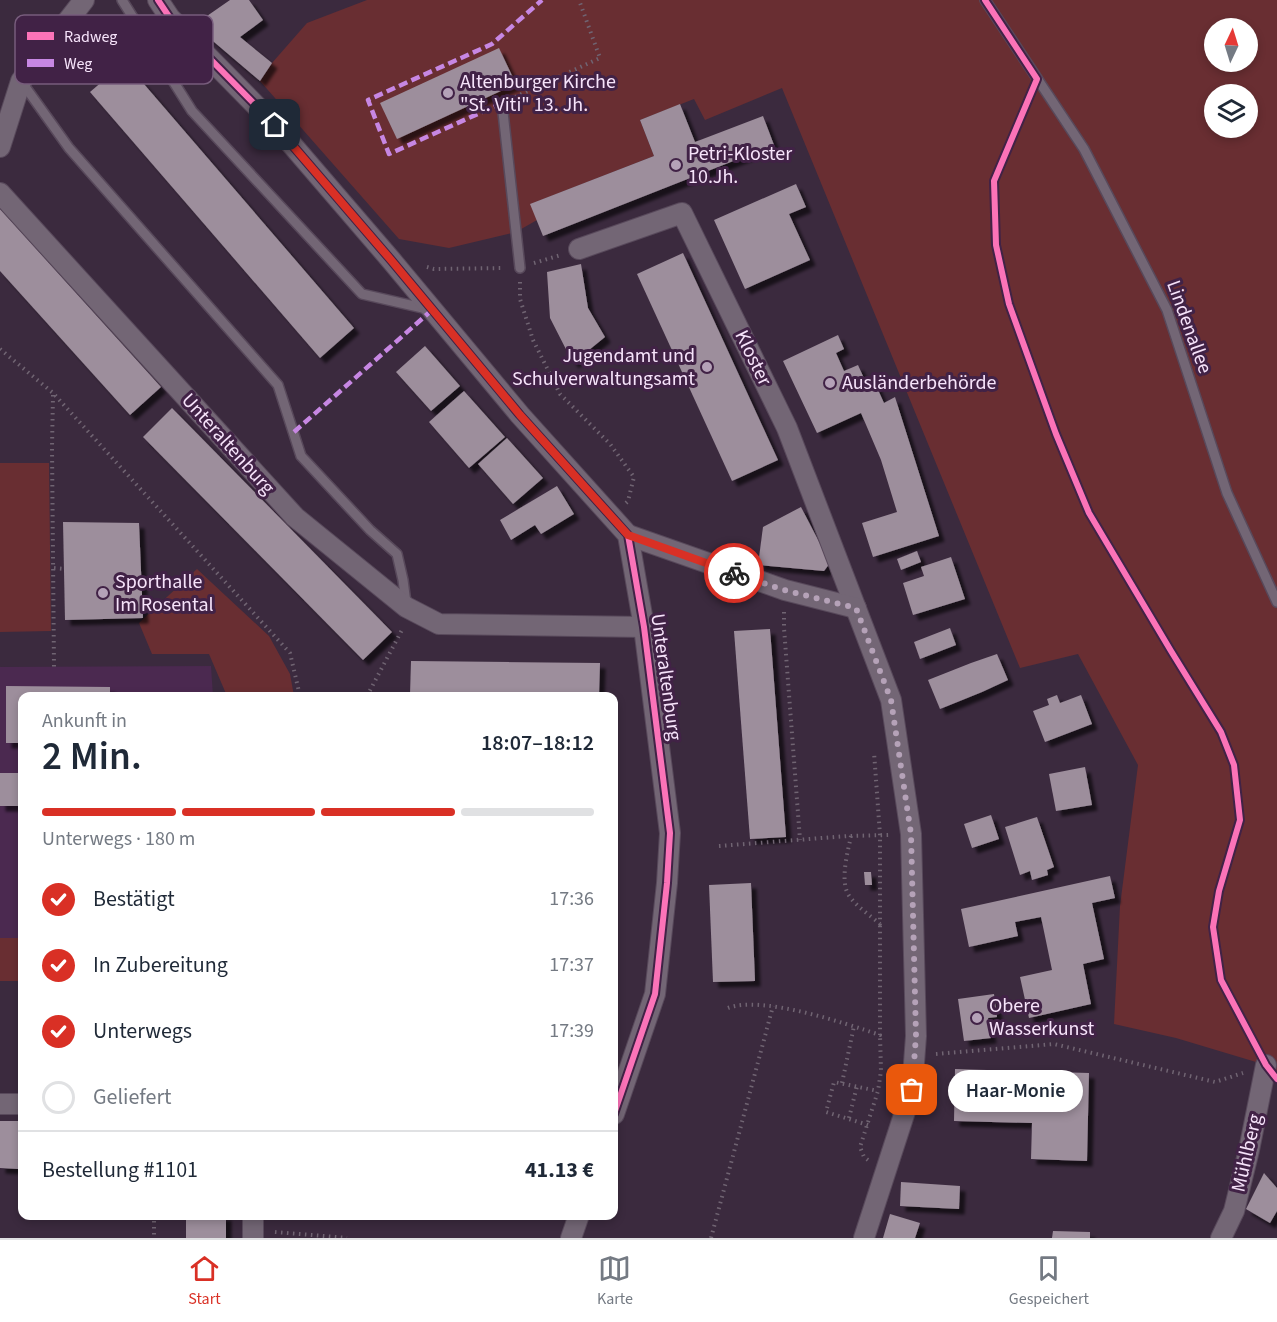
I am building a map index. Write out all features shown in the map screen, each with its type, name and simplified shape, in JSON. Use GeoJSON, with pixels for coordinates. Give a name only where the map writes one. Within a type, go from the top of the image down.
{"type":"FeatureCollection","features":[{"type":"Feature","properties":{"kind":"street"},"geometry":{"type":"LineString","coordinates":[[72,15],[84,0]]}},
{"type":"Feature","properties":{"kind":"street"},"geometry":{"type":"LineString","coordinates":[[158,0],[168,15]]}},
{"type":"Feature","properties":{"kind":"street"},"geometry":{"type":"LineString","coordinates":[[213,62],[275,125],[520,415],[628,535],[784,590],[856,608],[891,700],[911,834],[916,1036],[912,1090],[864,1238]]}},
{"type":"Feature","properties":{"kind":"street"},"geometry":{"type":"LineString","coordinates":[[0,147],[20,84]]}},
{"type":"Feature","properties":{"kind":"street","name":"Unteraltenburg"},"geometry":{"type":"LineString","coordinates":[[0,193],[295,517],[409,609],[439,624],[644,627]]}},
{"type":"Feature","properties":{"kind":"street","name":"Kloster"},"geometry":{"type":"LineString","coordinates":[[579,249],[682,213],[787,428],[856,608]]}},
{"type":"Feature","properties":{"kind":"street","name":"Unteraltenburg"},"geometry":{"type":"LineString","coordinates":[[618,1102],[655,994],[670,832],[644,627],[628,535]]}},
{"type":"Feature","properties":{"kind":"street","name":"Mühlberg"},"geometry":{"type":"LineString","coordinates":[[1221,1238],[1234,1211],[1272,1064]]}},
{"type":"Feature","properties":{"kind":"street"},"geometry":{"type":"LineString","coordinates":[[0,1104],[18,1104]]}},
{"type":"Feature","properties":{"kind":"street"},"geometry":{"type":"LineString","coordinates":[[571,1238],[577,1220]]}},
{"type":"Feature","properties":{"kind":"lane"},"geometry":{"type":"LineString","coordinates":[[122,0],[131,15]]}},
{"type":"Feature","properties":{"kind":"lane","name":"Lindenallee"},"geometry":{"type":"LineString","coordinates":[[985,0],[1084,150],[1167,310],[1227,493],[1277,602]]}},
{"type":"Feature","properties":{"kind":"lane"},"geometry":{"type":"LineString","coordinates":[[23,84],[69,147],[278,385],[301,456],[370,530],[397,554],[409,609]]}},
{"type":"Feature","properties":{"kind":"lane"},"geometry":{"type":"LineString","coordinates":[[175,84],[192,111],[362,294],[432,310]]}},
{"type":"Feature","properties":{"kind":"lane"},"geometry":{"type":"LineString","coordinates":[[502,103],[520,268]]}},
{"type":"Feature","properties":{"kind":"path"},"geometry":{"type":"LineString","coordinates":[[502,103],[600,58],[579,0]]}},
{"type":"Feature","properties":{"kind":"path"},"geometry":{"type":"LineString","coordinates":[[391,260],[434,269],[520,268],[579,249]]}},
{"type":"Feature","properties":{"kind":"path"},"geometry":{"type":"LineString","coordinates":[[520,268],[520,299],[533,340],[560,394],[609,444],[634,477],[628,501],[612,516]]}},
{"type":"Feature","properties":{"kind":"path"},"geometry":{"type":"LineString","coordinates":[[0,349],[53,393],[290,653],[299,692]]}},
{"type":"Feature","properties":{"kind":"path"},"geometry":{"type":"LineString","coordinates":[[53,393],[54,667]]}},
{"type":"Feature","properties":{"kind":"path"},"geometry":{"type":"LineString","coordinates":[[54,568],[64,569]]}},
{"type":"Feature","properties":{"kind":"path"},"geometry":{"type":"LineString","coordinates":[[369,692],[409,609]]}},
{"type":"Feature","properties":{"kind":"path"},"geometry":{"type":"LineString","coordinates":[[784,627],[800,840]]}},
{"type":"Feature","properties":{"kind":"path"},"geometry":{"type":"LineString","coordinates":[[874,741],[880,835],[881,1071],[878,1091],[860,1147],[864,1157],[873,1164],[887,1169]]}},
{"type":"Feature","properties":{"kind":"path"},"geometry":{"type":"LineString","coordinates":[[719,846],[911,834]]}},
{"type":"Feature","properties":{"kind":"path"},"geometry":{"type":"LineString","coordinates":[[851,836],[845,878],[847,892],[880,924]]}},
{"type":"Feature","properties":{"kind":"path"},"geometry":{"type":"LineString","coordinates":[[728,1008],[735,1005],[773,1006],[854,1026],[880,1035]]}},
{"type":"Feature","properties":{"kind":"path"},"geometry":{"type":"LineString","coordinates":[[711,1238],[773,1006]]}},
{"type":"Feature","properties":{"kind":"path"},"geometry":{"type":"LineString","coordinates":[[842,1083],[854,1026]]}},
{"type":"Feature","properties":{"kind":"path"},"geometry":{"type":"LineString","coordinates":[[915,1056],[1054,1044],[1215,1082],[1272,1064]]}},
{"type":"Feature","properties":{"kind":"path"},"geometry":{"type":"LineString","coordinates":[[868,1125],[826,1112],[834,1082],[878,1091]]}},
{"type":"Feature","properties":{"kind":"path"},"geometry":{"type":"LineString","coordinates":[[849,1118],[857,1086]]}},
{"type":"Feature","properties":{"kind":"path"},"geometry":{"type":"LineString","coordinates":[[154,1220],[154,1238]]}},
{"type":"Feature","properties":{"kind":"path"},"geometry":{"type":"LineString","coordinates":[[253,1228],[346,1238]]}},
{"type":"Feature","properties":{"kind":"shaded area"},"geometry":{"type":"Polygon","coordinates":[[[367,0],[1277,0],[1277,1073],[1266,1065],[1176,1038],[1114,1024],[1120,906],[1138,765],[1078,654],[1020,668],[782,88],[705,120],[694,99],[640,120],[654,156],[531,204],[537,220],[516,232],[449,248],[399,239],[260,81],[272,63],[307,23],[367,0]]]}},
{"type":"Feature","properties":{"kind":"shaded area"},"geometry":{"type":"Polygon","coordinates":[[[0,463],[49,463],[51,631],[0,632],[0,463]]]}},
{"type":"Feature","properties":{"kind":"shaded area"},"geometry":{"type":"Polygon","coordinates":[[[197,569],[269,636],[290,674],[293,692],[225,692],[209,654],[152,654],[139,623],[197,569]]]}},
{"type":"Feature","properties":{"kind":"shaded area"},"geometry":{"type":"Polygon","coordinates":[[[211,666],[213,692],[18,692],[18,938],[0,938],[0,667],[211,666]]]}},
{"type":"Feature","properties":{"kind":"shaded area"},"geometry":{"type":"Polygon","coordinates":[[[0,938],[18,938],[18,981],[0,981],[0,938]]]}},
{"type":"Feature","properties":{"kind":"building"},"geometry":{"type":"Polygon","coordinates":[[[230,0],[249,0],[263,20],[240,37],[272,63],[260,81],[213,41],[213,15],[208,15],[230,0]]]}},
{"type":"Feature","properties":{"kind":"building","name":"Altenburger Kirche \"St. Viti\" 13. Jh."},"geometry":{"type":"Polygon","coordinates":[[[499,48],[516,84],[397,139],[380,103],[499,48]]]}},
{"type":"Feature","properties":{"kind":"building"},"geometry":{"type":"Polygon","coordinates":[[[99,84],[144,84],[354,328],[320,358],[90,92],[99,84]]]}},
{"type":"Feature","properties":{"kind":"building","name":"Petri-Kloster 10.Jh."},"geometry":{"type":"Polygon","coordinates":[[[680,104],[695,142],[763,116],[774,145],[543,236],[530,204],[654,156],[640,120],[680,104]]]}},
{"type":"Feature","properties":{"kind":"building"},"geometry":{"type":"Polygon","coordinates":[[[796,184],[806,207],[789,214],[810,260],[745,289],[714,220],[796,184]]]}},
{"type":"Feature","properties":{"kind":"building"},"geometry":{"type":"Polygon","coordinates":[[[0,209],[161,387],[130,415],[0,271],[0,209]]]}},
{"type":"Feature","properties":{"kind":"building","name":"Jugendamt und Schulverwaltungsamt"},"geometry":{"type":"Polygon","coordinates":[[[683,253],[778,460],[732,481],[637,274],[683,253]]]}},
{"type":"Feature","properties":{"kind":"building"},"geometry":{"type":"Polygon","coordinates":[[[581,264],[588,308],[605,337],[573,363],[550,318],[547,272],[581,264]]]}},
{"type":"Feature","properties":{"kind":"building"},"geometry":{"type":"Polygon","coordinates":[[[838,335],[844,349],[836,353],[844,371],[858,365],[867,385],[874,381],[884,403],[895,397],[939,536],[873,557],[862,523],[897,512],[881,460],[861,413],[817,433],[783,361],[838,335]]]}},
{"type":"Feature","properties":{"kind":"building"},"geometry":{"type":"Polygon","coordinates":[[[425,346],[460,386],[431,411],[396,372],[425,346]]]}},
{"type":"Feature","properties":{"kind":"building"},"geometry":{"type":"Polygon","coordinates":[[[464,391],[505,437],[469,468],[429,422],[464,391]]]}},
{"type":"Feature","properties":{"kind":"building"},"geometry":{"type":"Polygon","coordinates":[[[172,408],[392,632],[363,660],[143,437],[172,408]]]}},
{"type":"Feature","properties":{"kind":"building"},"geometry":{"type":"Polygon","coordinates":[[[507,438],[543,478],[513,504],[478,464],[507,438]]]}},
{"type":"Feature","properties":{"kind":"building"},"geometry":{"type":"Polygon","coordinates":[[[557,486],[574,514],[541,534],[535,525],[511,540],[500,520],[557,486]]]}},
{"type":"Feature","properties":{"kind":"building"},"geometry":{"type":"Polygon","coordinates":[[[801,507],[830,563],[824,571],[758,565],[763,527],[801,507]]]}},
{"type":"Feature","properties":{"kind":"building","name":"Sporthalle Im Rosental"},"geometry":{"type":"Polygon","coordinates":[[[63,522],[139,523],[143,618],[65,620],[63,522]]]}},
{"type":"Feature","properties":{"kind":"building"},"geometry":{"type":"Polygon","coordinates":[[[917,551],[921,562],[901,570],[897,559],[917,551]]]}},
{"type":"Feature","properties":{"kind":"building"},"geometry":{"type":"Polygon","coordinates":[[[951,557],[965,599],[913,615],[903,583],[924,576],[921,567],[951,557]]]}},
{"type":"Feature","properties":{"kind":"building"},"geometry":{"type":"Polygon","coordinates":[[[950,628],[956,645],[920,659],[914,642],[950,628]]]}},
{"type":"Feature","properties":{"kind":"building"},"geometry":{"type":"Polygon","coordinates":[[[770,629],[786,837],[750,839],[734,631],[770,629]]]}},
{"type":"Feature","properties":{"kind":"building"},"geometry":{"type":"Polygon","coordinates":[[[997,654],[1008,680],[940,709],[928,680],[997,654]]]}},
{"type":"Feature","properties":{"kind":"building"},"geometry":{"type":"Polygon","coordinates":[[[411,661],[600,663],[599,692],[410,692],[411,661]]]}},
{"type":"Feature","properties":{"kind":"building"},"geometry":{"type":"Polygon","coordinates":[[[6,686],[110,687],[110,692],[18,692],[18,743],[6,743],[6,686]]]}},
{"type":"Feature","properties":{"kind":"building"},"geometry":{"type":"Polygon","coordinates":[[[1057,695],[1060,703],[1081,695],[1092,724],[1045,742],[1033,711],[1049,705],[1047,699],[1057,695]]]}},
{"type":"Feature","properties":{"kind":"building"},"geometry":{"type":"Polygon","coordinates":[[[1085,767],[1092,805],[1056,811],[1049,774],[1085,767]]]}},
{"type":"Feature","properties":{"kind":"building"},"geometry":{"type":"Polygon","coordinates":[[[0,773],[18,773],[18,806],[0,806],[0,773]]]}},
{"type":"Feature","properties":{"kind":"building"},"geometry":{"type":"Polygon","coordinates":[[[991,815],[999,839],[972,848],[964,824],[991,815]]]}},
{"type":"Feature","properties":{"kind":"building"},"geometry":{"type":"Polygon","coordinates":[[[1037,817],[1054,867],[1047,870],[1048,875],[1032,880],[1030,871],[1020,875],[1005,827],[1037,817]]]}},
{"type":"Feature","properties":{"kind":"building"},"geometry":{"type":"Polygon","coordinates":[[[864,872],[871,872],[872,885],[865,885],[864,872]]]}},
{"type":"Feature","properties":{"kind":"building"},"geometry":{"type":"Polygon","coordinates":[[[1110,876],[1115,898],[1092,903],[1104,959],[1083,964],[1091,1004],[1029,1018],[1020,977],[1052,970],[1041,917],[1015,922],[1018,936],[969,947],[961,909],[1110,876]]]}},
{"type":"Feature","properties":{"kind":"building"},"geometry":{"type":"Polygon","coordinates":[[[751,883],[755,981],[713,982],[709,885],[751,883]]]}},
{"type":"Feature","properties":{"kind":"building","name":"Obere Wasserkunst"},"geometry":{"type":"Polygon","coordinates":[[[994,994],[997,1017],[988,1018],[991,1038],[964,1041],[958,999],[994,994]]]}},
{"type":"Feature","properties":{"kind":"building"},"geometry":{"type":"Polygon","coordinates":[[[955,1069],[1089,1073],[1087,1161],[1031,1159],[1032,1123],[954,1121],[955,1069]]]}},
{"type":"Feature","properties":{"kind":"building"},"geometry":{"type":"Polygon","coordinates":[[[0,1121],[18,1121],[18,1169],[0,1168],[0,1121]]]}},
{"type":"Feature","properties":{"kind":"building"},"geometry":{"type":"Polygon","coordinates":[[[1264,1173],[1277,1188],[1277,1211],[1270,1223],[1246,1209],[1264,1173]]]}},
{"type":"Feature","properties":{"kind":"building"},"geometry":{"type":"Polygon","coordinates":[[[901,1182],[960,1186],[959,1209],[900,1206],[901,1182]]]}},
{"type":"Feature","properties":{"kind":"building"},"geometry":{"type":"Polygon","coordinates":[[[890,1214],[920,1223],[915,1238],[883,1238],[890,1214]]]}},
{"type":"Feature","properties":{"kind":"building"},"geometry":{"type":"Polygon","coordinates":[[[186,1220],[226,1220],[226,1238],[186,1238],[186,1220]]]}},
{"type":"Feature","properties":{"kind":"building"},"geometry":{"type":"Polygon","coordinates":[[[1053,1231],[1090,1232],[1090,1238],[1052,1238],[1053,1231]]]}},
{"type":"Feature","properties":{"kind":"marked path"},"geometry":{"type":"LineString","coordinates":[[502,103],[389,154],[368,100],[492,44],[542,0]]}},
{"type":"Feature","properties":{"kind":"marked path"},"geometry":{"type":"LineString","coordinates":[[294,432],[432,310]]}},
{"type":"Feature","properties":{"kind":"cycle path"},"geometry":{"type":"LineString","coordinates":[[158,0],[168,15]]}},
{"type":"Feature","properties":{"kind":"cycle path"},"geometry":{"type":"LineString","coordinates":[[985,0],[1037,79],[994,181],[996,245],[1009,304],[1056,434],[1089,513],[1221,732],[1234,765],[1240,820],[1219,891],[1213,927],[1221,980],[1266,1065],[1277,1079]]}},
{"type":"Feature","properties":{"kind":"cycle path"},"geometry":{"type":"LineString","coordinates":[[213,62],[275,125],[520,415],[628,535],[644,627],[670,833],[655,994],[618,1102]]}},
{"type":"Feature","properties":{"kind":"way so far"},"geometry":{"type":"LineString","coordinates":[[734,573],[784,590],[856,608],[891,700],[911,834],[916,1036],[912,1090]]}},
{"type":"Feature","properties":{"kind":"place","name":"Altenburger Kirche \"St. Viti\" 13. Jh."},"geometry":{"type":"Point","coordinates":[448,93]}},
{"type":"Feature","properties":{"kind":"place","name":"Petri-Kloster 10.Jh."},"geometry":{"type":"Point","coordinates":[676,165]}},
{"type":"Feature","properties":{"kind":"place","name":"Jugendamt und Schulverwaltungsamt"},"geometry":{"type":"Point","coordinates":[707,367]}},
{"type":"Feature","properties":{"kind":"place","name":"Ausländerbehörde"},"geometry":{"type":"Point","coordinates":[830,383]}},
{"type":"Feature","properties":{"kind":"place","name":"Sporthalle Im Rosental"},"geometry":{"type":"Point","coordinates":[103,593]}},
{"type":"Feature","properties":{"kind":"place","name":"Obere Wasserkunst"},"geometry":{"type":"Point","coordinates":[977,1018]}},
{"type":"Feature","properties":{"kind":"place","name":"Haar-Monie"},"geometry":{"type":"Point","coordinates":[912,1090]}},
{"type":"Feature","properties":{"kind":"route"},"geometry":{"type":"LineString","coordinates":[[275,125],[520,415],[628,535],[734,573]]}}]}
